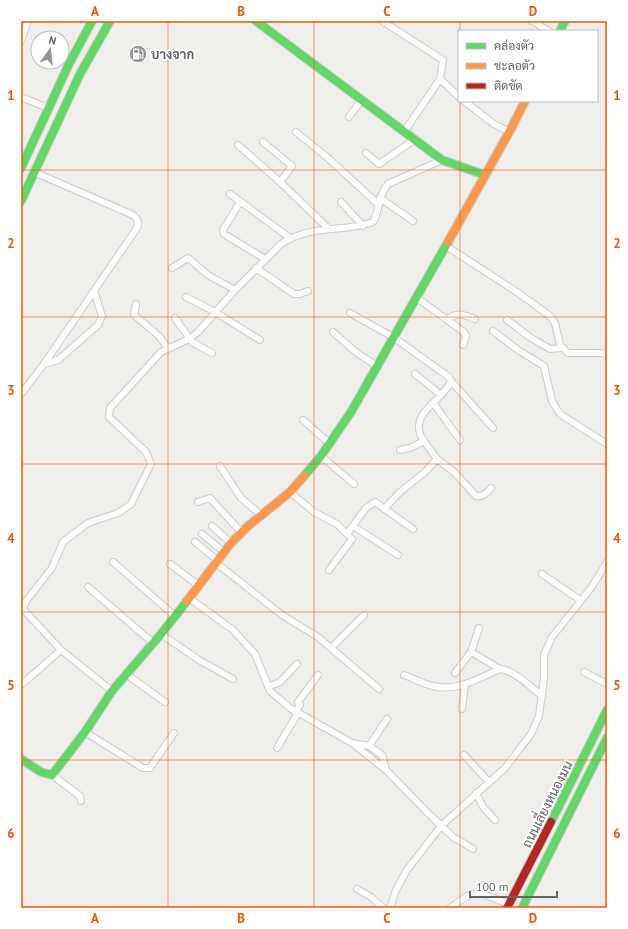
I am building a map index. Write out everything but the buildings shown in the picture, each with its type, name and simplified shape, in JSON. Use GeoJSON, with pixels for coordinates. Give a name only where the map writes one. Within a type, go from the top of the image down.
{"type":"FeatureCollection","features":[{"type":"Feature","properties":{"kind":"main road"},"geometry":{"type":"LineString","coordinates":[[21,168],[69,64],[92,21]]}},
{"type":"Feature","properties":{"kind":"main road"},"geometry":{"type":"LineString","coordinates":[[21,201],[80,74],[110,21]]}},
{"type":"Feature","properties":{"kind":"main road"},"geometry":{"type":"LineString","coordinates":[[256,21],[442,160],[485,175]]}},
{"type":"Feature","properties":{"kind":"main road"},"geometry":{"type":"LineString","coordinates":[[560,30],[565,21]]}},
{"type":"Feature","properties":{"kind":"main road"},"geometry":{"type":"LineString","coordinates":[[21,759],[41,772],[52,775],[85,732],[112,691],[161,634],[231,543],[241,532],[290,492],[321,456],[351,412],[393,337],[417,298],[525,102]]}},
{"type":"Feature","properties":{"kind":"main road","name":"ถนนเลี่ยงหนองมน"},"geometry":{"type":"LineString","coordinates":[[508,906],[607,710]]}},
{"type":"Feature","properties":{"kind":"main road","name":"ถนนเลี่ยงหนองมน"},"geometry":{"type":"LineString","coordinates":[[522,908],[607,738]]}},
{"type":"Feature","properties":{"kind":"street"},"geometry":{"type":"LineString","coordinates":[[21,41],[22,33],[28,21]]}},
{"type":"Feature","properties":{"kind":"street"},"geometry":{"type":"LineString","coordinates":[[382,21],[443,60],[440,79],[404,132]]}},
{"type":"Feature","properties":{"kind":"street"},"geometry":{"type":"LineString","coordinates":[[532,21],[547,30]]}},
{"type":"Feature","properties":{"kind":"street"},"geometry":{"type":"LineString","coordinates":[[440,79],[458,96]]}},
{"type":"Feature","properties":{"kind":"street"},"geometry":{"type":"LineString","coordinates":[[21,97],[48,108]]}},
{"type":"Feature","properties":{"kind":"street"},"geometry":{"type":"LineString","coordinates":[[349,117],[362,99]]}},
{"type":"Feature","properties":{"kind":"street"},"geometry":{"type":"LineString","coordinates":[[465,102],[494,124],[510,132]]}},
{"type":"Feature","properties":{"kind":"street"},"geometry":{"type":"LineString","coordinates":[[296,132],[380,202],[413,221]]}},
{"type":"Feature","properties":{"kind":"street"},"geometry":{"type":"LineString","coordinates":[[366,153],[378,164],[414,140]]}},
{"type":"Feature","properties":{"kind":"street"},"geometry":{"type":"LineString","coordinates":[[263,142],[292,166],[280,182]]}},
{"type":"Feature","properties":{"kind":"street"},"geometry":{"type":"LineString","coordinates":[[238,145],[280,182],[329,229]]}},
{"type":"Feature","properties":{"kind":"street"},"geometry":{"type":"LineString","coordinates":[[112,691],[61,650],[24,608],[26,600],[52,568],[63,542],[88,523],[118,513],[131,504],[151,464],[146,452],[109,417],[110,408],[161,352],[189,339],[198,332],[235,290],[281,244],[290,238],[306,232],[363,226],[373,222],[377,216],[384,188],[388,184],[442,160]]}},
{"type":"Feature","properties":{"kind":"street"},"geometry":{"type":"LineString","coordinates":[[21,394],[44,364],[137,228],[138,219],[133,215],[34,172]]}},
{"type":"Feature","properties":{"kind":"street"},"geometry":{"type":"LineString","coordinates":[[230,194],[290,238]]}},
{"type":"Feature","properties":{"kind":"street"},"geometry":{"type":"LineString","coordinates":[[240,202],[223,232],[266,259]]}},
{"type":"Feature","properties":{"kind":"street"},"geometry":{"type":"LineString","coordinates":[[341,202],[363,226]]}},
{"type":"Feature","properties":{"kind":"street"},"geometry":{"type":"LineString","coordinates":[[446,246],[517,292],[550,316],[555,323],[561,348]]}},
{"type":"Feature","properties":{"kind":"street"},"geometry":{"type":"LineString","coordinates":[[172,268],[188,258],[208,275],[235,290]]}},
{"type":"Feature","properties":{"kind":"street"},"geometry":{"type":"LineString","coordinates":[[256,268],[294,294],[300,294],[308,291]]}},
{"type":"Feature","properties":{"kind":"street"},"geometry":{"type":"LineString","coordinates":[[44,364],[58,360],[98,325],[102,316],[94,291]]}},
{"type":"Feature","properties":{"kind":"street"},"geometry":{"type":"LineString","coordinates":[[186,297],[215,312],[260,340]]}},
{"type":"Feature","properties":{"kind":"street"},"geometry":{"type":"LineString","coordinates":[[417,298],[464,332],[466,336],[463,344]]}},
{"type":"Feature","properties":{"kind":"street"},"geometry":{"type":"LineString","coordinates":[[136,304],[134,315],[159,336],[168,348]]}},
{"type":"Feature","properties":{"kind":"street"},"geometry":{"type":"LineString","coordinates":[[350,313],[393,337],[449,377],[493,428]]}},
{"type":"Feature","properties":{"kind":"street"},"geometry":{"type":"LineString","coordinates":[[448,320],[452,315],[462,314],[475,319]]}},
{"type":"Feature","properties":{"kind":"street"},"geometry":{"type":"LineString","coordinates":[[175,318],[192,342],[212,353]]}},
{"type":"Feature","properties":{"kind":"street"},"geometry":{"type":"LineString","coordinates":[[507,320],[531,338],[550,349],[561,348],[568,353],[602,353],[607,355]]}},
{"type":"Feature","properties":{"kind":"street"},"geometry":{"type":"LineString","coordinates":[[493,331],[518,350],[544,366],[552,401],[560,414],[607,444]]}},
{"type":"Feature","properties":{"kind":"street"},"geometry":{"type":"LineString","coordinates":[[333,332],[357,353],[377,366]]}},
{"type":"Feature","properties":{"kind":"street"},"geometry":{"type":"LineString","coordinates":[[415,374],[441,395]]}},
{"type":"Feature","properties":{"kind":"street"},"geometry":{"type":"LineString","coordinates":[[451,381],[434,404],[421,417],[418,426],[421,436],[437,459],[454,472],[476,496],[486,494],[491,488]]}},
{"type":"Feature","properties":{"kind":"street"},"geometry":{"type":"LineString","coordinates":[[434,404],[460,440]]}},
{"type":"Feature","properties":{"kind":"street"},"geometry":{"type":"LineString","coordinates":[[302,420],[330,444]]}},
{"type":"Feature","properties":{"kind":"street"},"geometry":{"type":"LineString","coordinates":[[400,450],[410,448],[424,441]]}},
{"type":"Feature","properties":{"kind":"street"},"geometry":{"type":"LineString","coordinates":[[321,456],[354,484]]}},
{"type":"Feature","properties":{"kind":"street"},"geometry":{"type":"LineString","coordinates":[[384,509],[400,492],[425,472],[437,459]]}},
{"type":"Feature","properties":{"kind":"street"},"geometry":{"type":"LineString","coordinates":[[220,466],[241,498],[261,516]]}},
{"type":"Feature","properties":{"kind":"street"},"geometry":{"type":"LineString","coordinates":[[290,492],[314,512],[337,524],[352,539],[329,570]]}},
{"type":"Feature","properties":{"kind":"street"},"geometry":{"type":"LineString","coordinates":[[198,502],[210,498],[241,532]]}},
{"type":"Feature","properties":{"kind":"street"},"geometry":{"type":"LineString","coordinates":[[347,534],[366,508],[375,502],[413,529]]}},
{"type":"Feature","properties":{"kind":"street"},"geometry":{"type":"LineString","coordinates":[[212,526],[231,543]]}},
{"type":"Feature","properties":{"kind":"street"},"geometry":{"type":"LineString","coordinates":[[353,526],[398,555]]}},
{"type":"Feature","properties":{"kind":"street"},"geometry":{"type":"LineString","coordinates":[[202,534],[224,552]]}},
{"type":"Feature","properties":{"kind":"street"},"geometry":{"type":"LineString","coordinates":[[195,542],[282,615],[306,628],[379,689]]}},
{"type":"Feature","properties":{"kind":"street"},"geometry":{"type":"LineString","coordinates":[[113,562],[175,616]]}},
{"type":"Feature","properties":{"kind":"street"},"geometry":{"type":"LineString","coordinates":[[390,908],[396,890],[407,870],[441,826],[505,768],[531,734],[539,716],[542,696],[544,656],[552,637],[590,588],[607,562]]}},
{"type":"Feature","properties":{"kind":"street"},"geometry":{"type":"LineString","coordinates":[[170,564],[198,585]]}},
{"type":"Feature","properties":{"kind":"street"},"geometry":{"type":"LineString","coordinates":[[542,574],[580,600]]}},
{"type":"Feature","properties":{"kind":"street"},"geometry":{"type":"LineString","coordinates":[[88,587],[153,643]]}},
{"type":"Feature","properties":{"kind":"street"},"geometry":{"type":"LineString","coordinates":[[189,598],[233,630],[255,654],[270,691],[290,708],[352,743],[386,770],[441,826],[454,837],[473,849]]}},
{"type":"Feature","properties":{"kind":"street"},"geometry":{"type":"LineString","coordinates":[[331,648],[364,615]]}},
{"type":"Feature","properties":{"kind":"street"},"geometry":{"type":"LineString","coordinates":[[455,673],[471,652],[479,628]]}},
{"type":"Feature","properties":{"kind":"street"},"geometry":{"type":"LineString","coordinates":[[161,634],[199,660],[233,679]]}},
{"type":"Feature","properties":{"kind":"street"},"geometry":{"type":"LineString","coordinates":[[21,685],[61,650]]}},
{"type":"Feature","properties":{"kind":"street"},"geometry":{"type":"LineString","coordinates":[[471,652],[500,669],[505,669],[542,696]]}},
{"type":"Feature","properties":{"kind":"street"},"geometry":{"type":"LineString","coordinates":[[268,687],[280,682],[297,664]]}},
{"type":"Feature","properties":{"kind":"street"},"geometry":{"type":"LineString","coordinates":[[404,675],[432,686],[452,687],[465,685],[500,669]]}},
{"type":"Feature","properties":{"kind":"street"},"geometry":{"type":"LineString","coordinates":[[584,672],[607,684]]}},
{"type":"Feature","properties":{"kind":"street"},"geometry":{"type":"LineString","coordinates":[[126,674],[165,702]]}},
{"type":"Feature","properties":{"kind":"street"},"geometry":{"type":"LineString","coordinates":[[277,748],[297,712],[300,705],[298,702],[318,675]]}},
{"type":"Feature","properties":{"kind":"street"},"geometry":{"type":"LineString","coordinates":[[462,709],[465,685]]}},
{"type":"Feature","properties":{"kind":"street"},"geometry":{"type":"LineString","coordinates":[[369,746],[387,719]]}},
{"type":"Feature","properties":{"kind":"street"},"geometry":{"type":"LineString","coordinates":[[85,732],[143,768],[147,768],[152,765],[174,733]]}},
{"type":"Feature","properties":{"kind":"street"},"geometry":{"type":"LineString","coordinates":[[352,743],[369,746],[382,755],[386,770]]}},
{"type":"Feature","properties":{"kind":"street"},"geometry":{"type":"LineString","coordinates":[[464,756],[489,782]]}},
{"type":"Feature","properties":{"kind":"street"},"geometry":{"type":"LineString","coordinates":[[52,775],[80,796],[81,801]]}},
{"type":"Feature","properties":{"kind":"street"},"geometry":{"type":"LineString","coordinates":[[476,794],[484,807],[495,820]]}},
{"type":"Feature","properties":{"kind":"street"},"geometry":{"type":"LineString","coordinates":[[357,889],[371,897],[382,908]]}},
{"type":"Feature","properties":{"kind":"street"},"geometry":{"type":"LineString","coordinates":[[450,908],[467,896],[478,892],[508,906]]}},
{"type":"Feature","properties":{"kind":"traffic: fast"},"geometry":{"type":"LineString","coordinates":[[21,168],[69,64],[92,21]]}},
{"type":"Feature","properties":{"kind":"traffic: fast"},"geometry":{"type":"LineString","coordinates":[[21,201],[80,74],[110,21]]}},
{"type":"Feature","properties":{"kind":"traffic: fast"},"geometry":{"type":"LineString","coordinates":[[256,21],[442,160],[485,175]]}},
{"type":"Feature","properties":{"kind":"traffic: fast"},"geometry":{"type":"LineString","coordinates":[[560,30],[565,21]]}},
{"type":"Feature","properties":{"kind":"traffic: fast"},"geometry":{"type":"LineString","coordinates":[[304,476],[321,456],[351,412],[448,242]]}},
{"type":"Feature","properties":{"kind":"traffic: fast"},"geometry":{"type":"LineString","coordinates":[[21,759],[41,772],[52,775],[85,732],[112,691],[187,601]]}},
{"type":"Feature","properties":{"kind":"traffic: fast"},"geometry":{"type":"LineString","coordinates":[[551,822],[607,710]]}},
{"type":"Feature","properties":{"kind":"traffic: fast"},"geometry":{"type":"LineString","coordinates":[[522,908],[607,738]]}},
{"type":"Feature","properties":{"kind":"traffic: slow"},"geometry":{"type":"LineString","coordinates":[[448,242],[524,102]]}},
{"type":"Feature","properties":{"kind":"traffic: slow"},"geometry":{"type":"LineString","coordinates":[[187,601],[231,543],[248,526],[290,492],[304,476]]}},
{"type":"Feature","properties":{"kind":"traffic: jam"},"geometry":{"type":"LineString","coordinates":[[507,908],[551,822]]}},
{"type":"Feature","properties":{"kind":"place","name":"บางจาก"},"geometry":{"type":"Point","coordinates":[138,54]}}]}
